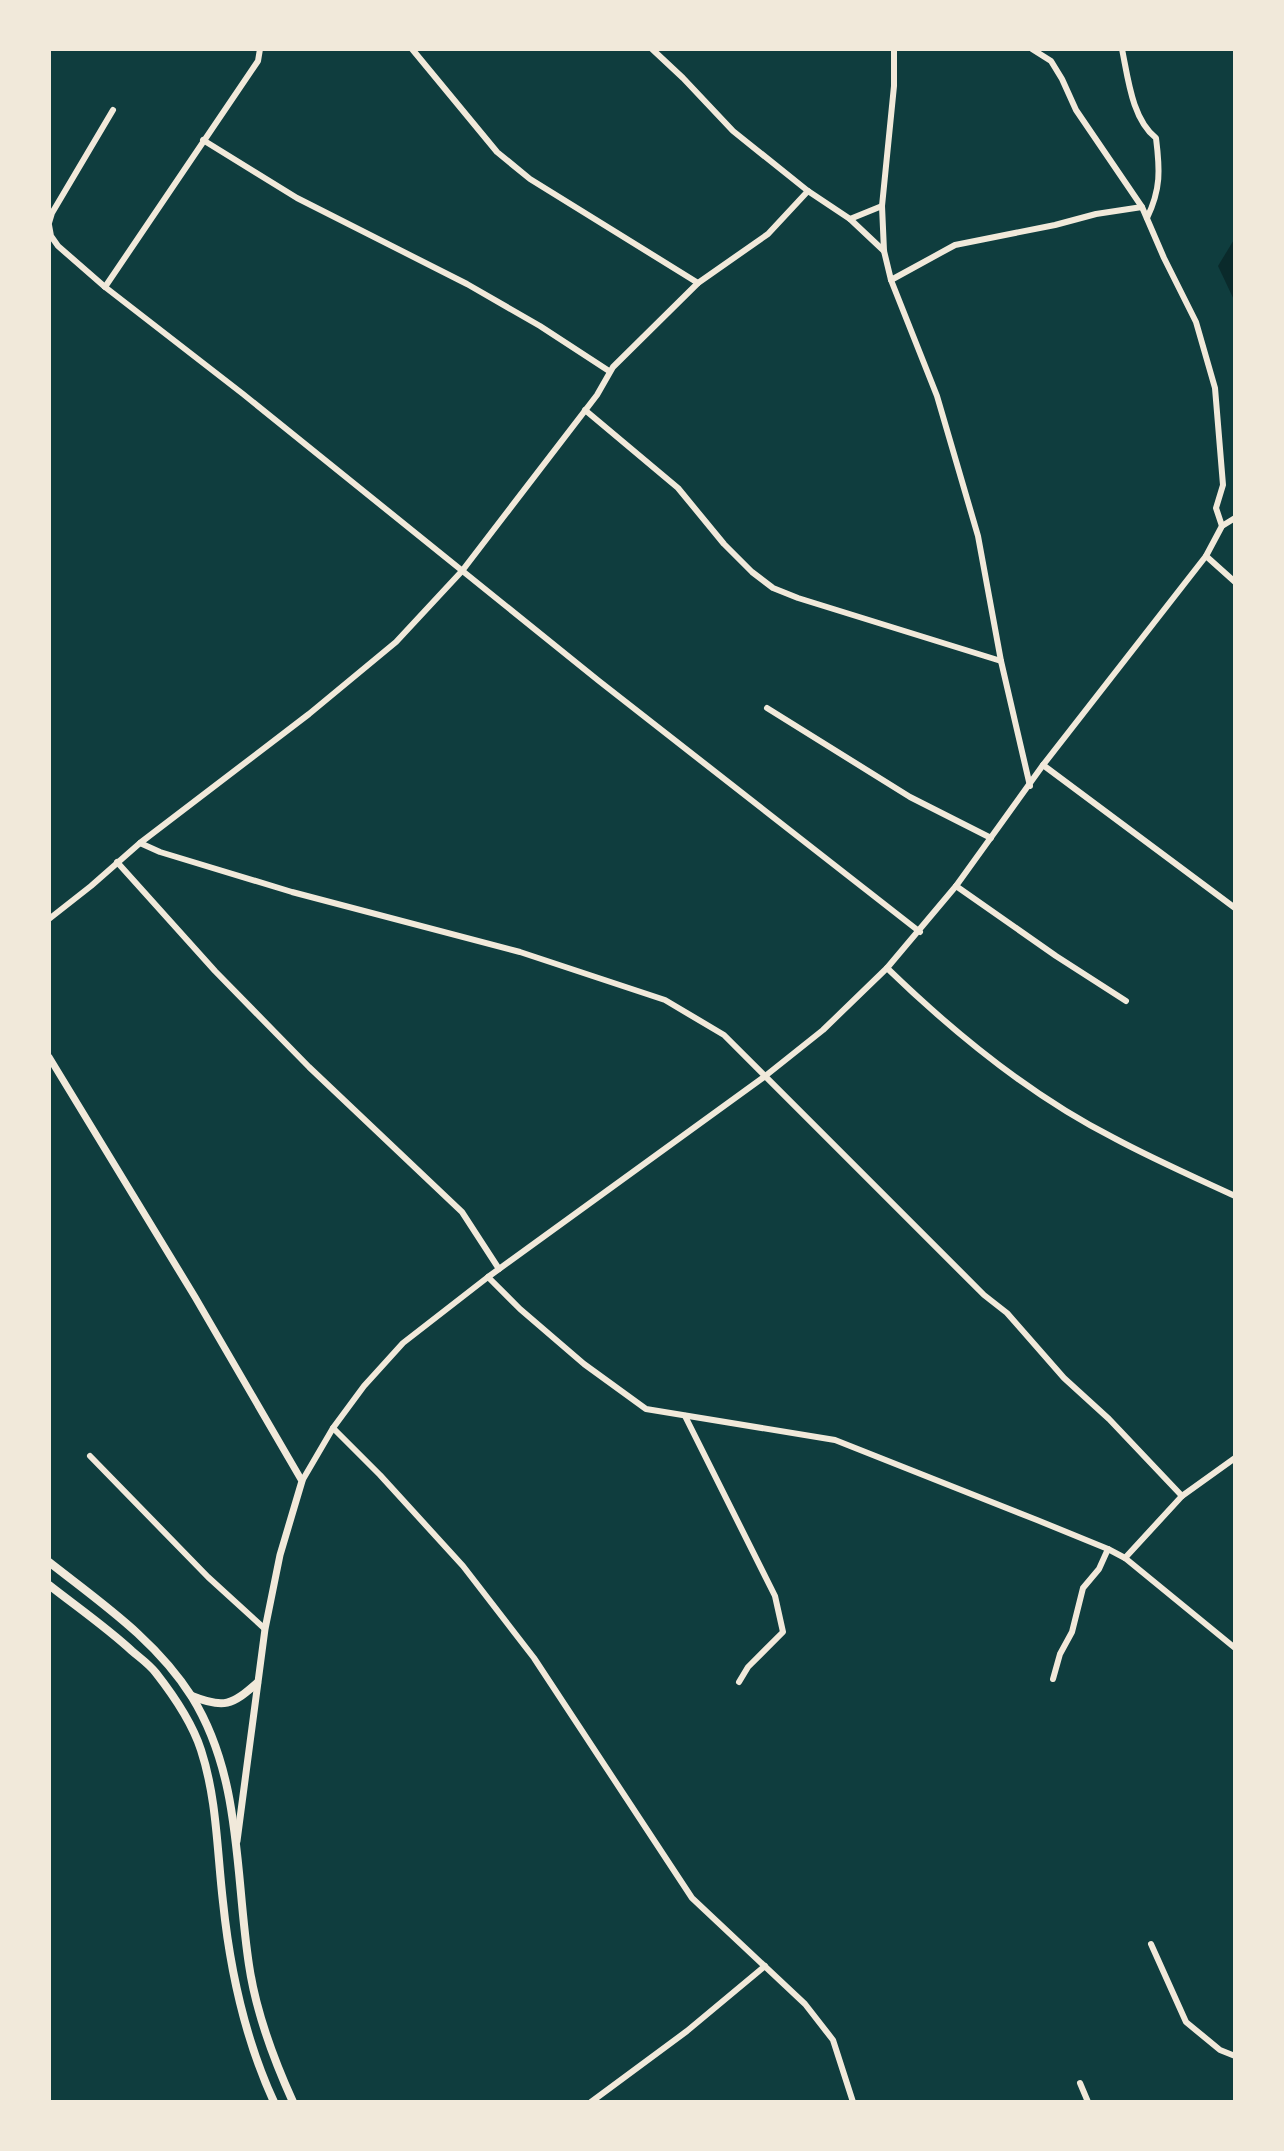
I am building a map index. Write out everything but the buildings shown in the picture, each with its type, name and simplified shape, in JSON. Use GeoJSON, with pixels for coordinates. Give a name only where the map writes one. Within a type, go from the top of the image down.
{"type":"FeatureCollection","features":[{"type":"Feature","properties":{"kind":"main road"},"geometry":{"type":"LineString","coordinates":[[49,1562],[128,1623],[160,1655],[191,1696],[212,1733],[228,1785],[237,1842],[249,1967],[260,2019],[293,2102]]}},
{"type":"Feature","properties":{"kind":"main road"},"geometry":{"type":"LineString","coordinates":[[49,1585],[110,1631],[153,1670],[181,1707],[201,1748],[217,1833],[233,1970],[246,2027],[274,2102]]}},
{"type":"Feature","properties":{"kind":"main road"},"geometry":{"type":"LineString","coordinates":[[191,1696],[223,1705],[240,1698],[257,1683]]}},
{"type":"Feature","properties":{"kind":"street"},"geometry":{"type":"LineString","coordinates":[[105,288],[258,61],[260,49]]}},
{"type":"Feature","properties":{"kind":"street"},"geometry":{"type":"LineString","coordinates":[[412,49],[497,152],[530,179],[698,283]]}},
{"type":"Feature","properties":{"kind":"street"},"geometry":{"type":"LineString","coordinates":[[652,49],[684,78],[733,131],[808,191],[850,219],[884,251]]}},
{"type":"Feature","properties":{"kind":"street"},"geometry":{"type":"LineString","coordinates":[[894,49],[894,86],[881,206],[884,251],[891,280],[937,396],[978,536],[1001,661],[1030,786]]}},
{"type":"Feature","properties":{"kind":"street"},"geometry":{"type":"LineString","coordinates":[[1032,49],[1051,61],[1076,110],[1142,207],[1196,323],[1215,388],[1223,485],[1216,508],[1222,526]]}},
{"type":"Feature","properties":{"kind":"street"},"geometry":{"type":"LineString","coordinates":[[1122,49],[1130,87],[1144,129],[1156,138],[1158,185],[1156,199],[1147,218]]}},
{"type":"Feature","properties":{"kind":"street"},"geometry":{"type":"LineString","coordinates":[[114,110],[52,213],[49,224],[51,236],[58,246],[105,288],[243,394],[746,797],[920,932]]}},
{"type":"Feature","properties":{"kind":"street"},"geometry":{"type":"LineString","coordinates":[[203,140],[297,198],[477,290],[540,326],[609,371]]}},
{"type":"Feature","properties":{"kind":"street"},"geometry":{"type":"LineString","coordinates":[[49,919],[91,887],[117,862],[309,714],[396,642],[462,571],[585,410],[609,371],[698,283],[768,234],[808,191]]}},
{"type":"Feature","properties":{"kind":"street"},"geometry":{"type":"LineString","coordinates":[[850,219],[881,206]]}},
{"type":"Feature","properties":{"kind":"street"},"geometry":{"type":"LineString","coordinates":[[891,280],[955,245],[1096,214],[1142,207]]}},
{"type":"Feature","properties":{"kind":"street"},"geometry":{"type":"LineString","coordinates":[[585,410],[678,488],[724,544],[752,572],[773,588],[1001,661]]}},
{"type":"Feature","properties":{"kind":"street"},"geometry":{"type":"LineString","coordinates":[[237,1842],[257,1683],[279,1555],[302,1481],[333,1428],[364,1386],[403,1343],[488,1277],[764,1077],[823,1030],[887,968],[956,886],[1043,765],[1206,556],[1222,526],[1235,518]]}},
{"type":"Feature","properties":{"kind":"street"},"geometry":{"type":"LineString","coordinates":[[1206,556],[1235,582]]}},
{"type":"Feature","properties":{"kind":"street"},"geometry":{"type":"LineString","coordinates":[[767,708],[910,797],[991,838]]}},
{"type":"Feature","properties":{"kind":"street"},"geometry":{"type":"LineString","coordinates":[[1043,765],[1235,908]]}},
{"type":"Feature","properties":{"kind":"street"},"geometry":{"type":"LineString","coordinates":[[140,844],[292,892],[520,952],[665,1000],[724,1035],[984,1295],[1007,1313],[1064,1378],[1109,1419],[1182,1496]]}},
{"type":"Feature","properties":{"kind":"street"},"geometry":{"type":"LineString","coordinates":[[117,862],[215,971],[309,1067],[462,1212],[499,1269]]}},
{"type":"Feature","properties":{"kind":"street"},"geometry":{"type":"LineString","coordinates":[[956,886],[1056,957],[1126,1001]]}},
{"type":"Feature","properties":{"kind":"street"},"geometry":{"type":"LineString","coordinates":[[887,968],[921,1001],[975,1045],[1055,1104],[1112,1138],[1235,1196]]}},
{"type":"Feature","properties":{"kind":"street"},"geometry":{"type":"LineString","coordinates":[[49,1057],[195,1297],[302,1481]]}},
{"type":"Feature","properties":{"kind":"street"},"geometry":{"type":"LineString","coordinates":[[488,1277],[520,1309],[584,1364],[646,1409],[835,1440],[1108,1549],[1125,1558],[1235,1648]]}},
{"type":"Feature","properties":{"kind":"street"},"geometry":{"type":"LineString","coordinates":[[685,1416],[775,1596],[783,1632],[748,1667],[739,1682]]}},
{"type":"Feature","properties":{"kind":"street"},"geometry":{"type":"LineString","coordinates":[[333,1428],[463,1566],[534,1658],[692,1898],[806,2004],[833,2039],[853,2102]]}},
{"type":"Feature","properties":{"kind":"street"},"geometry":{"type":"LineString","coordinates":[[90,1456],[208,1577],[265,1629]]}},
{"type":"Feature","properties":{"kind":"street"},"geometry":{"type":"LineString","coordinates":[[1125,1558],[1182,1496],[1235,1458]]}},
{"type":"Feature","properties":{"kind":"street"},"geometry":{"type":"LineString","coordinates":[[1053,1679],[1060,1654],[1072,1632],[1083,1588],[1099,1569],[1108,1549]]}},
{"type":"Feature","properties":{"kind":"street"},"geometry":{"type":"LineString","coordinates":[[1151,1944],[1186,2022],[1220,2050],[1235,2056]]}},
{"type":"Feature","properties":{"kind":"street"},"geometry":{"type":"LineString","coordinates":[[591,2102],[687,2031],[765,1966]]}},
{"type":"Feature","properties":{"kind":"street"},"geometry":{"type":"LineString","coordinates":[[1080,2083],[1088,2102]]}},
{"type":"Feature","properties":{"kind":"water"},"geometry":{"type":"Polygon","coordinates":[[[1235,238],[1235,302],[1218,266],[1235,238]]]}}]}
